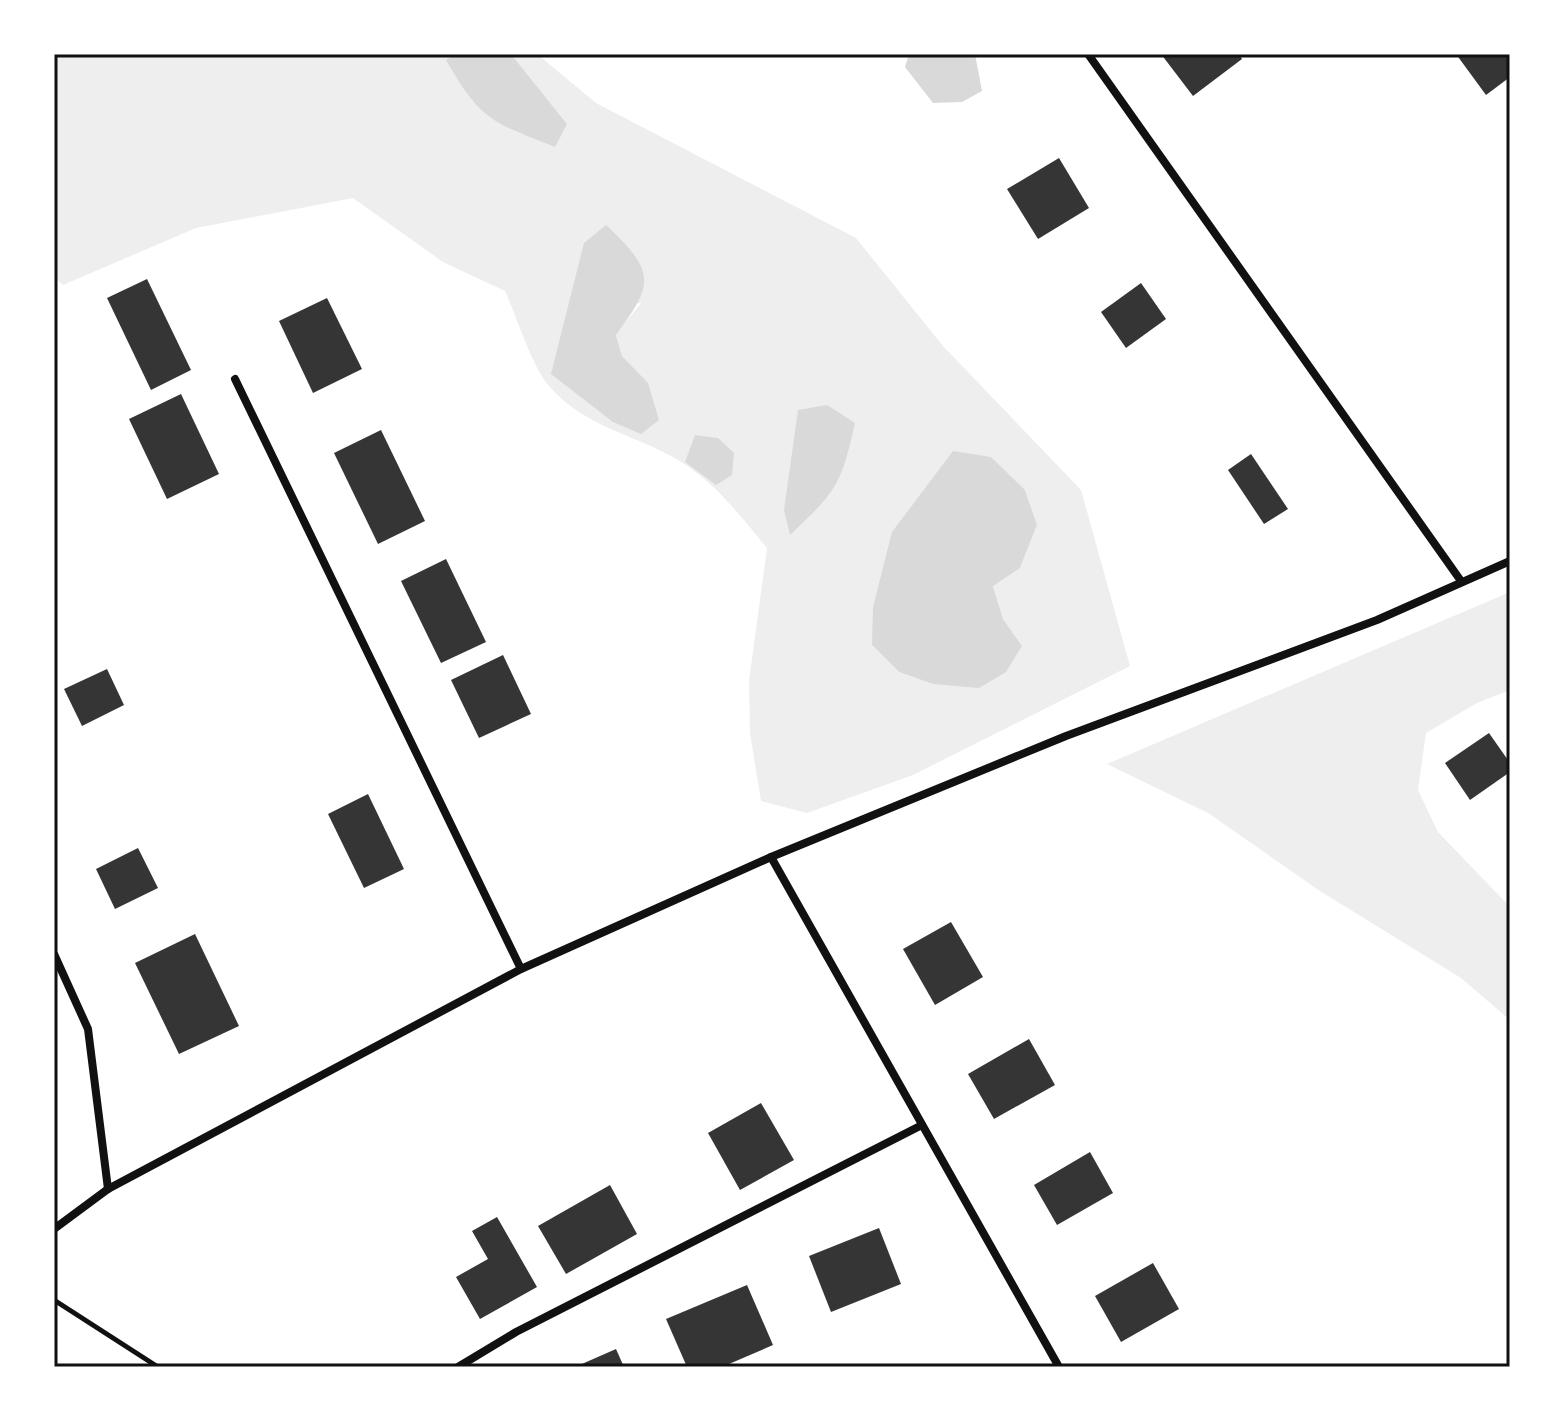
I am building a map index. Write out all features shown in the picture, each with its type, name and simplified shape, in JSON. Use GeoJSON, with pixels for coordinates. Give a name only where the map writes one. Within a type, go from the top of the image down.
{"type":"FeatureCollection","features":[{"type":"Feature","properties":{"kind":"street"},"geometry":{"type":"LineString","coordinates":[[1088,54],[1461,581]]}},
{"type":"Feature","properties":{"kind":"street"},"geometry":{"type":"LineString","coordinates":[[235,379],[521,969]]}},
{"type":"Feature","properties":{"kind":"street"},"geometry":{"type":"LineString","coordinates":[[54,1229],[108,1189],[521,969],[771,857],[1066,736],[1377,620],[1510,561]]}},
{"type":"Feature","properties":{"kind":"street"},"geometry":{"type":"LineString","coordinates":[[771,857],[1059,1367]]}},
{"type":"Feature","properties":{"kind":"street"},"geometry":{"type":"LineString","coordinates":[[54,954],[88,1029],[108,1189]]}},
{"type":"Feature","properties":{"kind":"street"},"geometry":{"type":"LineString","coordinates":[[458,1367],[516,1332],[922,1125]]}},
{"type":"Feature","properties":{"kind":"path"},"geometry":{"type":"LineString","coordinates":[[54,1300],[158,1367]]}},
{"type":"Feature","properties":{"kind":"shaded area"},"geometry":{"type":"Polygon","coordinates":[[[54,54],[456,54],[447,60],[567,124],[511,54],[537,54],[596,103],[856,238],[943,346],[1081,490],[1130,666],[913,775],[807,813],[761,801],[750,733],[749,681],[767,548],[720,493],[686,465],[597,422],[564,401],[536,366],[505,291],[443,262],[353,198],[196,228],[63,285],[54,277],[54,54]],[[642,302],[564,333],[552,374],[584,399],[648,384],[622,356],[616,334],[642,302]],[[1025,490],[892,532],[872,645],[899,672],[933,684],[1022,646],[1003,619],[993,585],[1020,568],[1037,525],[1025,490]]]}},
{"type":"Feature","properties":{"kind":"shaded area"},"geometry":{"type":"Polygon","coordinates":[[[456,54],[511,54],[567,124],[555,147],[502,125],[479,108],[446,60],[456,54]]]}},
{"type":"Feature","properties":{"kind":"shaded area"},"geometry":{"type":"Polygon","coordinates":[[[909,54],[975,54],[982,91],[962,102],[933,103],[905,67],[909,54]]]}},
{"type":"Feature","properties":{"kind":"shaded area"},"geometry":{"type":"Polygon","coordinates":[[[606,225],[634,254],[644,278],[638,302],[616,335],[622,356],[648,383],[659,420],[641,434],[613,422],[551,374],[584,243],[606,225]]]}},
{"type":"Feature","properties":{"kind":"shaded area"},"geometry":{"type":"Polygon","coordinates":[[[827,405],[855,423],[845,461],[827,497],[790,535],[784,510],[798,410],[827,405]]]}},
{"type":"Feature","properties":{"kind":"shaded area"},"geometry":{"type":"Polygon","coordinates":[[[695,435],[718,438],[734,453],[732,475],[716,485],[685,462],[695,435]]]}},
{"type":"Feature","properties":{"kind":"shaded area"},"geometry":{"type":"Polygon","coordinates":[[[953,451],[991,457],[1025,490],[1037,525],[1020,568],[993,586],[1003,619],[1022,646],[1006,672],[979,688],[933,684],[899,672],[872,645],[873,607],[892,532],[953,451]]]}},
{"type":"Feature","properties":{"kind":"shaded area"},"geometry":{"type":"Polygon","coordinates":[[[1510,592],[1510,690],[1477,703],[1426,733],[1418,790],[1438,832],[1510,907],[1510,1020],[1461,978],[1320,891],[1208,813],[1107,764],[1510,592]]]}},
{"type":"Feature","properties":{"kind":"building"},"geometry":{"type":"Polygon","coordinates":[[[1161,54],[1239,54],[1242,59],[1193,96],[1161,54]]]}},
{"type":"Feature","properties":{"kind":"building"},"geometry":{"type":"Polygon","coordinates":[[[1456,54],[1510,54],[1510,77],[1486,95],[1456,54]]]}},
{"type":"Feature","properties":{"kind":"building"},"geometry":{"type":"Polygon","coordinates":[[[1059,158],[1089,208],[1038,239],[1007,189],[1059,158]]]}},
{"type":"Feature","properties":{"kind":"building"},"geometry":{"type":"Polygon","coordinates":[[[147,279],[191,370],[151,390],[107,298],[147,279]]]}},
{"type":"Feature","properties":{"kind":"building"},"geometry":{"type":"Polygon","coordinates":[[[1141,283],[1166,319],[1126,348],[1101,312],[1141,283]]]}},
{"type":"Feature","properties":{"kind":"building"},"geometry":{"type":"Polygon","coordinates":[[[327,298],[362,369],[313,393],[279,321],[327,298]]]}},
{"type":"Feature","properties":{"kind":"building"},"geometry":{"type":"Polygon","coordinates":[[[181,394],[219,474],[167,499],[129,419],[181,394]]]}},
{"type":"Feature","properties":{"kind":"building"},"geometry":{"type":"Polygon","coordinates":[[[381,430],[425,521],[378,544],[334,453],[381,430]]]}},
{"type":"Feature","properties":{"kind":"building"},"geometry":{"type":"Polygon","coordinates":[[[1251,454],[1288,509],[1264,524],[1228,470],[1251,454]]]}},
{"type":"Feature","properties":{"kind":"building"},"geometry":{"type":"Polygon","coordinates":[[[446,559],[486,642],[441,663],[401,581],[446,559]]]}},
{"type":"Feature","properties":{"kind":"building"},"geometry":{"type":"Polygon","coordinates":[[[503,655],[531,714],[479,738],[451,680],[503,655]]]}},
{"type":"Feature","properties":{"kind":"building"},"geometry":{"type":"Polygon","coordinates":[[[107,669],[124,705],[82,726],[64,689],[107,669]]]}},
{"type":"Feature","properties":{"kind":"building"},"geometry":{"type":"Polygon","coordinates":[[[1489,733],[1510,763],[1510,772],[1470,800],[1445,763],[1489,733]]]}},
{"type":"Feature","properties":{"kind":"building"},"geometry":{"type":"Polygon","coordinates":[[[368,794],[404,869],[364,888],[328,814],[368,794]]]}},
{"type":"Feature","properties":{"kind":"building"},"geometry":{"type":"Polygon","coordinates":[[[138,848],[158,888],[115,909],[96,869],[138,848]]]}},
{"type":"Feature","properties":{"kind":"building"},"geometry":{"type":"Polygon","coordinates":[[[951,922],[983,977],[935,1005],[903,949],[951,922]]]}},
{"type":"Feature","properties":{"kind":"building"},"geometry":{"type":"Polygon","coordinates":[[[195,934],[239,1026],[179,1054],[135,963],[195,934]]]}},
{"type":"Feature","properties":{"kind":"building"},"geometry":{"type":"Polygon","coordinates":[[[1029,1039],[1055,1085],[994,1119],[968,1074],[1029,1039]]]}},
{"type":"Feature","properties":{"kind":"building"},"geometry":{"type":"Polygon","coordinates":[[[761,1103],[794,1160],[740,1190],[708,1133],[761,1103]]]}},
{"type":"Feature","properties":{"kind":"building"},"geometry":{"type":"Polygon","coordinates":[[[1090,1152],[1113,1193],[1057,1225],[1034,1185],[1090,1152]]]}},
{"type":"Feature","properties":{"kind":"building"},"geometry":{"type":"Polygon","coordinates":[[[610,1185],[637,1234],[566,1274],[538,1226],[610,1185]]]}},
{"type":"Feature","properties":{"kind":"building"},"geometry":{"type":"Polygon","coordinates":[[[497,1217],[537,1287],[480,1319],[456,1277],[488,1259],[472,1231],[497,1217]]]}},
{"type":"Feature","properties":{"kind":"building"},"geometry":{"type":"Polygon","coordinates":[[[879,1228],[901,1284],[831,1312],[809,1256],[879,1228]]]}},
{"type":"Feature","properties":{"kind":"building"},"geometry":{"type":"Polygon","coordinates":[[[1153,1263],[1179,1309],[1121,1342],[1095,1296],[1153,1263]]]}},
{"type":"Feature","properties":{"kind":"building"},"geometry":{"type":"Polygon","coordinates":[[[747,1285],[773,1345],[722,1367],[687,1367],[666,1319],[747,1285]]]}},
{"type":"Feature","properties":{"kind":"building"},"geometry":{"type":"Polygon","coordinates":[[[616,1349],[624,1367],[575,1367],[616,1349]]]}}]}
